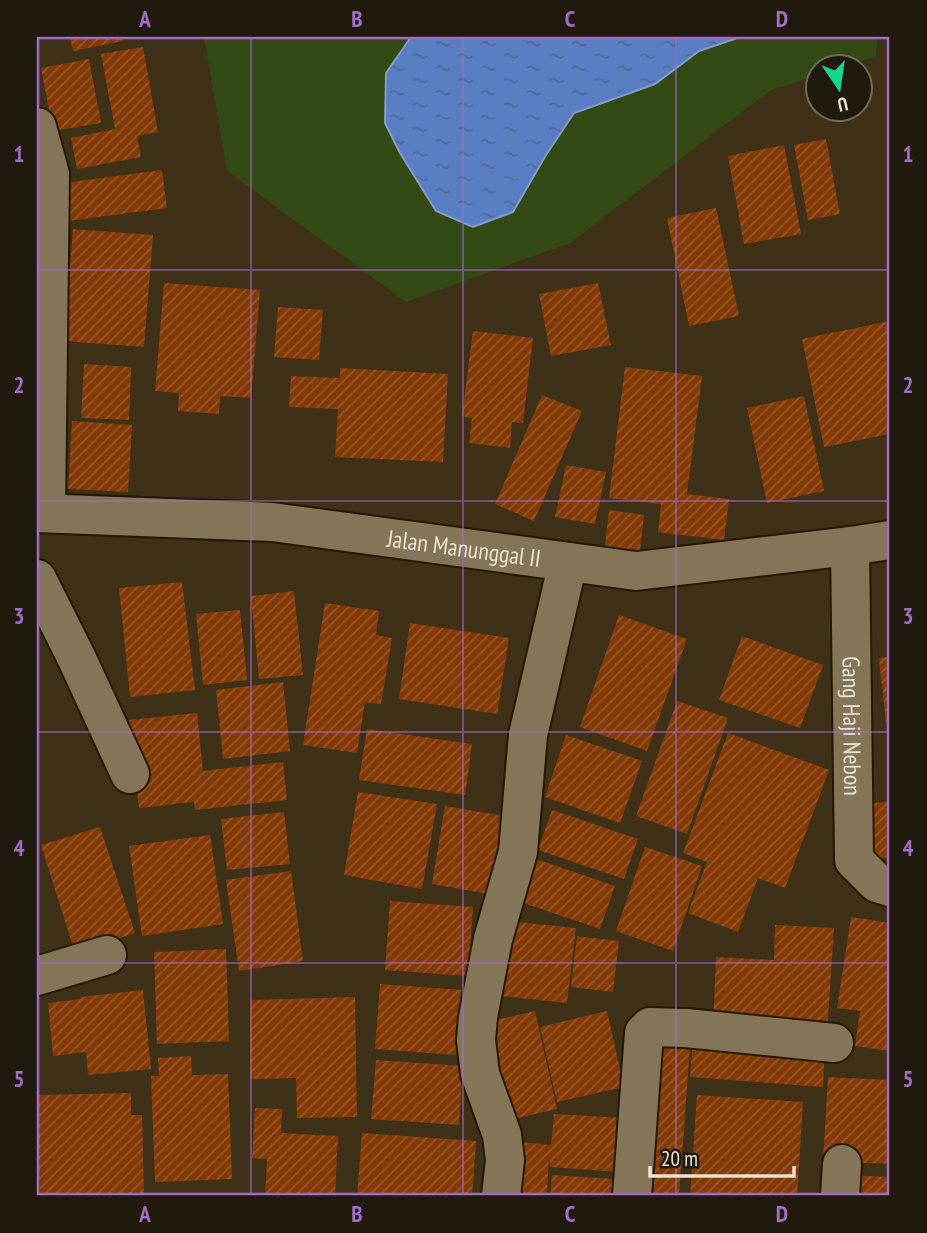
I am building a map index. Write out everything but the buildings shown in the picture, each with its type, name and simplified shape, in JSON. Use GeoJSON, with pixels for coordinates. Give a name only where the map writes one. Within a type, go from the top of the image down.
{"type":"FeatureCollection","features":[{"type":"Feature","properties":{"kind":"street"},"geometry":{"type":"LineString","coordinates":[[37,127],[50,174],[42,513]]}},
{"type":"Feature","properties":{"kind":"street","name":"Jalan Manunggal II"},"geometry":{"type":"LineString","coordinates":[[42,513],[272,522],[636,571],[890,540]]}},
{"type":"Feature","properties":{"kind":"street","name":"Gang Haji Nebon"},"geometry":{"type":"LineString","coordinates":[[850,546],[854,860],[877,883],[890,887]]}},
{"type":"Feature","properties":{"kind":"street"},"geometry":{"type":"LineString","coordinates":[[501,1196],[505,1160],[502,1135],[480,1074],[476,1040],[478,1017],[493,939],[517,852],[528,734],[568,562]]}},
{"type":"Feature","properties":{"kind":"street"},"geometry":{"type":"LineString","coordinates":[[37,579],[130,774]]}},
{"type":"Feature","properties":{"kind":"street"},"geometry":{"type":"LineString","coordinates":[[37,976],[107,955]]}},
{"type":"Feature","properties":{"kind":"street"},"geometry":{"type":"LineString","coordinates":[[632,1196],[640,1065],[646,1030],[650,1027],[697,1029],[834,1043]]}},
{"type":"Feature","properties":{"kind":"green space"},"geometry":{"type":"Polygon","coordinates":[[[204,37],[411,37],[396,57],[546,155],[574,113],[655,84],[699,51],[734,37],[877,37],[874,58],[874,52],[804,52],[804,79],[771,90],[570,243],[406,302],[227,171],[204,37]]]}},
{"type":"Feature","properties":{"kind":"water"},"geometry":{"type":"Polygon","coordinates":[[[411,37],[735,39],[699,51],[655,84],[574,113],[513,212],[473,227],[436,211],[385,123],[386,73],[411,37]]]}}]}
